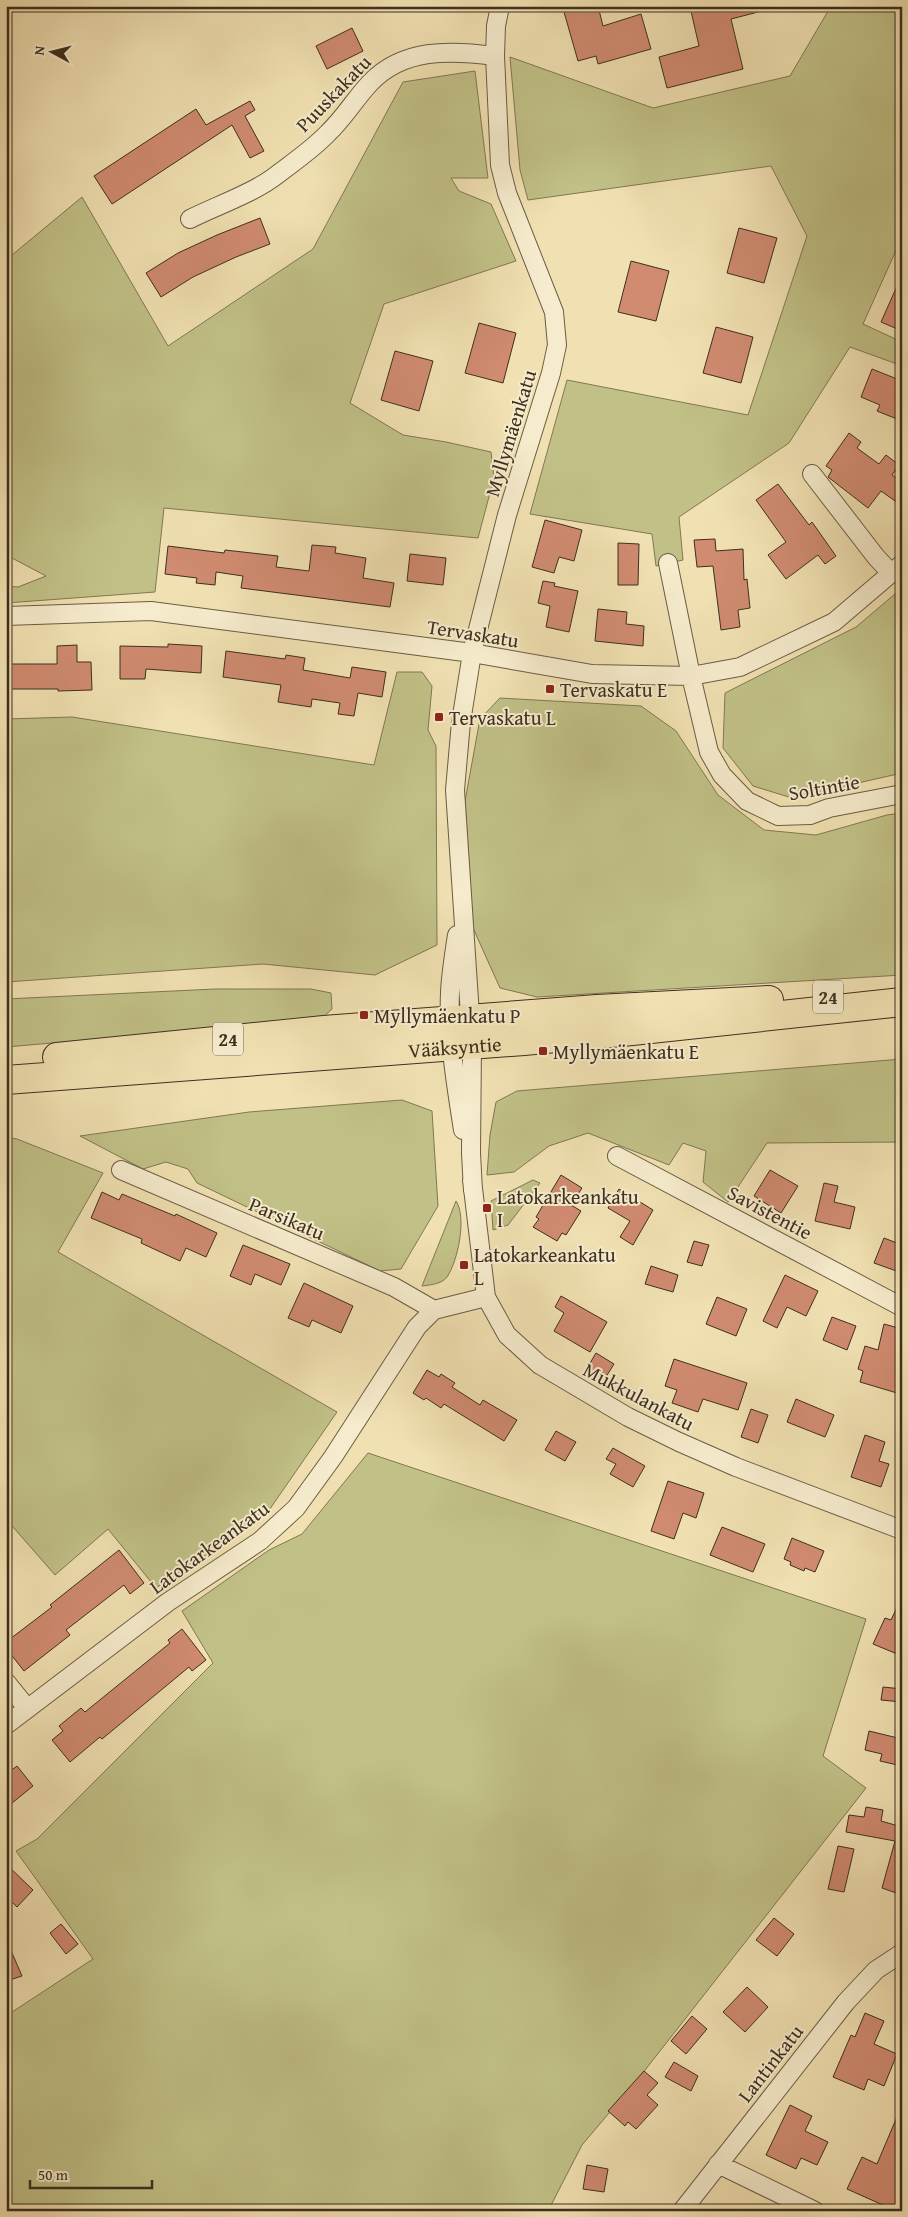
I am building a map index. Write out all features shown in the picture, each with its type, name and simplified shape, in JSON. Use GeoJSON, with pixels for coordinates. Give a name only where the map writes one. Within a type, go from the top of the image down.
{"type":"FeatureCollection","features":[{"type":"Feature","properties":{"kind":"highway","name":"Vääksyntie"},"geometry":{"type":"LineString","coordinates":[[6,1064],[161,1046],[460,1019],[677,1004],[902,995]]}},
{"type":"Feature","properties":{"kind":"highway","name":"Vääksyntie"},"geometry":{"type":"LineString","coordinates":[[6,1080],[462,1046],[632,1031],[902,1002]]}},
{"type":"Feature","properties":{"kind":"street","name":"Myllymäenkatu"},"geometry":{"type":"LineString","coordinates":[[462,1046],[460,1019],[460,878],[455,790],[461,722],[472,653],[507,515],[551,373],[557,345],[554,312],[507,193],[500,164],[494,56],[496,26],[500,6]]}},
{"type":"Feature","properties":{"kind":"street","name":"Puuskakatu"},"geometry":{"type":"LineString","coordinates":[[190,219],[277,176],[328,133],[370,83],[391,64],[439,52],[467,52],[494,56]]}},
{"type":"Feature","properties":{"kind":"street"},"geometry":{"type":"LineString","coordinates":[[812,474],[876,558],[897,569]]}},
{"type":"Feature","properties":{"kind":"street","name":"Soltintie"},"geometry":{"type":"LineString","coordinates":[[668,564],[709,752],[722,775],[747,801],[778,816],[810,815],[829,808],[902,794]]}},
{"type":"Feature","properties":{"kind":"street","name":"Tervaskatu"},"geometry":{"type":"LineString","coordinates":[[6,616],[151,611],[472,653],[592,674],[691,676],[740,667],[834,622],[897,569]]}},
{"type":"Feature","properties":{"kind":"street","name":"Mukkulankatu"},"geometry":{"type":"LineString","coordinates":[[462,1046],[456,1084],[474,1192],[486,1297],[507,1335],[540,1366],[628,1417],[736,1467],[902,1530]]}},
{"type":"Feature","properties":{"kind":"street","name":"Savistentie"},"geometry":{"type":"LineString","coordinates":[[618,1156],[902,1307]]}},
{"type":"Feature","properties":{"kind":"street","name":"Parsikatu"},"geometry":{"type":"LineString","coordinates":[[121,1170],[394,1287],[434,1310]]}},
{"type":"Feature","properties":{"kind":"street"},"geometry":{"type":"LineString","coordinates":[[434,1310],[486,1297]]}},
{"type":"Feature","properties":{"kind":"street","name":"Latokarkeankatu"},"geometry":{"type":"LineString","coordinates":[[6,1725],[168,1602],[260,1541],[296,1508],[333,1457],[417,1327],[434,1310]]}},
{"type":"Feature","properties":{"kind":"street"},"geometry":{"type":"LineString","coordinates":[[6,1682],[27,1708]]}},
{"type":"Feature","properties":{"kind":"street","name":"Lantinkatu"},"geometry":{"type":"LineString","coordinates":[[682,2211],[846,2002],[876,1970],[902,1953]]}},
{"type":"Feature","properties":{"kind":"street"},"geometry":{"type":"LineString","coordinates":[[718,2164],[815,2211]]}},
{"type":"Feature","properties":{"kind":"green space"},"geometry":{"type":"Polygon","coordinates":[[[831,6],[902,6],[902,237],[863,324],[902,342],[902,351],[897,364],[850,347],[789,443],[679,517],[683,560],[656,566],[652,534],[530,514],[567,380],[748,415],[807,236],[771,166],[528,200],[520,170],[510,57],[653,108],[790,76],[831,6]]]}},
{"type":"Feature","properties":{"kind":"green space"},"geometry":{"type":"Polygon","coordinates":[[[475,71],[488,178],[451,178],[459,191],[491,204],[516,261],[384,304],[350,403],[403,435],[491,452],[494,478],[478,538],[164,508],[155,592],[6,603],[6,586],[18,587],[46,576],[10,557],[6,557],[6,260],[82,197],[168,346],[313,249],[403,82],[475,71]]]}},
{"type":"Feature","properties":{"kind":"green space"},"geometry":{"type":"Polygon","coordinates":[[[902,588],[902,773],[792,798],[753,786],[723,748],[725,693],[856,627],[902,588]]]}},
{"type":"Feature","properties":{"kind":"green space"},"geometry":{"type":"Polygon","coordinates":[[[397,672],[422,672],[432,686],[428,730],[436,746],[437,945],[375,975],[263,964],[6,982],[6,719],[72,717],[374,765],[397,672]]]}},
{"type":"Feature","properties":{"kind":"green space"},"geometry":{"type":"Polygon","coordinates":[[[500,698],[641,706],[676,731],[718,795],[764,830],[816,835],[887,815],[902,813],[902,975],[537,997],[500,988],[473,928],[465,801],[480,719],[500,698]]]}},
{"type":"Feature","properties":{"kind":"green space"},"geometry":{"type":"Polygon","coordinates":[[[215,989],[311,989],[331,993],[332,1009],[322,1018],[307,1021],[6,1047],[6,999],[215,989]]]}},
{"type":"Feature","properties":{"kind":"green space"},"geometry":{"type":"Polygon","coordinates":[[[902,1059],[902,1142],[767,1143],[728,1202],[703,1182],[706,1151],[683,1143],[669,1165],[588,1133],[549,1146],[514,1172],[487,1175],[490,1135],[496,1102],[517,1091],[902,1059]]]}},
{"type":"Feature","properties":{"kind":"green space"},"geometry":{"type":"Polygon","coordinates":[[[402,1100],[432,1111],[438,1206],[401,1269],[380,1271],[197,1183],[188,1169],[166,1162],[143,1169],[80,1136],[249,1112],[402,1100]]]}},
{"type":"Feature","properties":{"kind":"green space"},"geometry":{"type":"Polygon","coordinates":[[[6,1137],[17,1139],[103,1173],[58,1252],[337,1412],[265,1516],[156,1588],[108,1529],[55,1575],[6,1519],[6,1137]]]}},
{"type":"Feature","properties":{"kind":"green space"},"geometry":{"type":"Polygon","coordinates":[[[533,1180],[540,1183],[508,1225],[493,1230],[491,1201],[533,1180]]]}},
{"type":"Feature","properties":{"kind":"green space"},"geometry":{"type":"Polygon","coordinates":[[[456,1201],[461,1217],[461,1228],[455,1261],[447,1277],[442,1281],[422,1286],[456,1201]]]}},
{"type":"Feature","properties":{"kind":"green space"},"geometry":{"type":"Polygon","coordinates":[[[368,1453],[866,1619],[823,1756],[866,1788],[642,2074],[582,2145],[548,2211],[6,2211],[6,2016],[93,1959],[16,1851],[37,1839],[213,1663],[182,1611],[269,1550],[302,1534],[368,1453]]]}},
{"type":"Feature","properties":{"kind":"building"},"geometry":{"type":"Polygon","coordinates":[[[585,6],[598,6],[603,26],[641,14],[651,49],[598,64],[596,56],[578,61],[564,12],[585,6]]]}},
{"type":"Feature","properties":{"kind":"building"},"geometry":{"type":"Polygon","coordinates":[[[710,6],[761,6],[762,11],[731,19],[743,69],[667,88],[659,57],[699,46],[691,11],[710,6]]]}},
{"type":"Feature","properties":{"kind":"building"},"geometry":{"type":"Polygon","coordinates":[[[352,28],[363,51],[327,69],[316,46],[352,28]]]}},
{"type":"Feature","properties":{"kind":"building"},"geometry":{"type":"Polygon","coordinates":[[[250,101],[255,110],[245,116],[264,151],[250,158],[232,125],[112,204],[94,176],[196,109],[206,125],[250,101]]]}},
{"type":"Feature","properties":{"kind":"building"},"geometry":{"type":"Polygon","coordinates":[[[260,218],[270,244],[193,277],[161,297],[146,273],[178,253],[260,218]]]}},
{"type":"Feature","properties":{"kind":"building"},"geometry":{"type":"Polygon","coordinates":[[[739,228],[777,238],[764,283],[727,273],[739,228]]]}},
{"type":"Feature","properties":{"kind":"building"},"geometry":{"type":"Polygon","coordinates":[[[631,261],[669,271],[656,321],[618,312],[631,261]]]}},
{"type":"Feature","properties":{"kind":"building"},"geometry":{"type":"Polygon","coordinates":[[[902,275],[902,331],[881,322],[902,275]]]}},
{"type":"Feature","properties":{"kind":"building"},"geometry":{"type":"Polygon","coordinates":[[[479,323],[516,333],[503,383],[465,373],[479,323]]]}},
{"type":"Feature","properties":{"kind":"building"},"geometry":{"type":"Polygon","coordinates":[[[716,327],[753,337],[741,383],[703,373],[716,327]]]}},
{"type":"Feature","properties":{"kind":"building"},"geometry":{"type":"Polygon","coordinates":[[[395,351],[433,361],[419,411],[381,400],[395,351]]]}},
{"type":"Feature","properties":{"kind":"building"},"geometry":{"type":"Polygon","coordinates":[[[872,369],[902,381],[902,421],[877,411],[880,405],[861,397],[872,369]]]}},
{"type":"Feature","properties":{"kind":"building"},"geometry":{"type":"Polygon","coordinates":[[[849,433],[861,442],[857,448],[879,464],[886,455],[899,465],[892,475],[902,482],[902,506],[881,491],[868,508],[828,477],[832,470],[826,466],[849,433]]]}},
{"type":"Feature","properties":{"kind":"building"},"geometry":{"type":"Polygon","coordinates":[[[778,484],[809,525],[812,522],[836,556],[825,564],[818,555],[786,579],[768,555],[786,542],[756,500],[778,484]]]}},
{"type":"Feature","properties":{"kind":"building"},"geometry":{"type":"Polygon","coordinates":[[[545,520],[582,530],[574,561],[559,557],[554,573],[532,567],[545,520]]]}},
{"type":"Feature","properties":{"kind":"building"},"geometry":{"type":"Polygon","coordinates":[[[715,539],[716,551],[743,549],[744,580],[747,579],[750,608],[738,610],[740,627],[721,630],[713,566],[697,567],[694,540],[715,539]]]}},
{"type":"Feature","properties":{"kind":"building"},"geometry":{"type":"Polygon","coordinates":[[[618,543],[639,544],[638,585],[618,585],[618,543]]]}},
{"type":"Feature","properties":{"kind":"building"},"geometry":{"type":"Polygon","coordinates":[[[312,545],[336,547],[335,553],[366,558],[363,578],[394,583],[390,607],[241,588],[243,576],[216,572],[215,585],[196,583],[197,578],[165,574],[168,546],[224,553],[225,550],[278,556],[276,567],[309,571],[312,545]]]}},
{"type":"Feature","properties":{"kind":"building"},"geometry":{"type":"Polygon","coordinates":[[[410,554],[446,558],[443,585],[407,581],[410,554]]]}},
{"type":"Feature","properties":{"kind":"building"},"geometry":{"type":"Polygon","coordinates":[[[543,581],[555,583],[554,586],[578,591],[569,632],[546,627],[550,606],[538,603],[543,581]]]}},
{"type":"Feature","properties":{"kind":"building"},"geometry":{"type":"Polygon","coordinates":[[[598,609],[627,612],[626,624],[644,626],[643,646],[595,641],[598,609]]]}},
{"type":"Feature","properties":{"kind":"building"},"geometry":{"type":"Polygon","coordinates":[[[168,644],[202,646],[201,673],[146,669],[145,679],[120,679],[120,646],[168,647],[168,644]]]}},
{"type":"Feature","properties":{"kind":"building"},"geometry":{"type":"Polygon","coordinates":[[[77,645],[77,662],[91,662],[92,690],[6,689],[6,664],[57,664],[57,646],[77,645]]]}},
{"type":"Feature","properties":{"kind":"building"},"geometry":{"type":"Polygon","coordinates":[[[226,651],[285,659],[286,655],[305,658],[303,670],[350,678],[352,667],[386,672],[382,697],[358,693],[354,716],[338,714],[340,703],[312,699],[311,707],[278,702],[281,685],[223,677],[226,651]]]}},
{"type":"Feature","properties":{"kind":"building"},"geometry":{"type":"Polygon","coordinates":[[[770,1170],[798,1186],[781,1213],[754,1196],[770,1170]]]}},
{"type":"Feature","properties":{"kind":"building"},"geometry":{"type":"Polygon","coordinates":[[[561,1175],[582,1188],[571,1205],[581,1211],[566,1235],[562,1233],[557,1241],[533,1227],[539,1219],[536,1217],[561,1175]]]}},
{"type":"Feature","properties":{"kind":"building"},"geometry":{"type":"Polygon","coordinates":[[[824,1183],[838,1186],[834,1202],[855,1207],[850,1229],[815,1221],[824,1183]]]}},
{"type":"Feature","properties":{"kind":"building"},"geometry":{"type":"Polygon","coordinates":[[[619,1189],[653,1210],[633,1245],[620,1237],[630,1221],[608,1208],[619,1189]]]}},
{"type":"Feature","properties":{"kind":"building"},"geometry":{"type":"Polygon","coordinates":[[[102,1192],[119,1200],[122,1194],[175,1216],[176,1214],[217,1233],[206,1257],[186,1248],[180,1261],[141,1243],[142,1239],[91,1218],[102,1192]]]}},
{"type":"Feature","properties":{"kind":"building"},"geometry":{"type":"Polygon","coordinates":[[[884,1238],[902,1245],[902,1273],[874,1263],[884,1238]]]}},
{"type":"Feature","properties":{"kind":"building"},"geometry":{"type":"Polygon","coordinates":[[[694,1241],[709,1245],[702,1266],[687,1262],[694,1241]]]}},
{"type":"Feature","properties":{"kind":"building"},"geometry":{"type":"Polygon","coordinates":[[[243,1245],[290,1264],[281,1285],[255,1274],[251,1285],[230,1276],[243,1245]]]}},
{"type":"Feature","properties":{"kind":"building"},"geometry":{"type":"Polygon","coordinates":[[[651,1266],[678,1275],[673,1292],[645,1284],[651,1266]]]}},
{"type":"Feature","properties":{"kind":"building"},"geometry":{"type":"Polygon","coordinates":[[[785,1275],[818,1291],[806,1316],[787,1307],[777,1328],[763,1321],[785,1275]]]}},
{"type":"Feature","properties":{"kind":"building"},"geometry":{"type":"Polygon","coordinates":[[[304,1283],[353,1306],[341,1333],[312,1320],[309,1327],[288,1318],[304,1283]]]}},
{"type":"Feature","properties":{"kind":"building"},"geometry":{"type":"Polygon","coordinates":[[[561,1296],[607,1322],[590,1352],[554,1331],[564,1313],[555,1307],[561,1296]]]}},
{"type":"Feature","properties":{"kind":"building"},"geometry":{"type":"Polygon","coordinates":[[[717,1297],[747,1309],[736,1336],[706,1324],[717,1297]]]}},
{"type":"Feature","properties":{"kind":"building"},"geometry":{"type":"Polygon","coordinates":[[[832,1317],[856,1326],[847,1350],[823,1340],[832,1317]]]}},
{"type":"Feature","properties":{"kind":"building"},"geometry":{"type":"Polygon","coordinates":[[[884,1324],[902,1329],[898,1356],[902,1357],[902,1377],[897,1393],[860,1382],[863,1371],[858,1369],[865,1346],[878,1350],[884,1324]]]}},
{"type":"Feature","properties":{"kind":"building"},"geometry":{"type":"Polygon","coordinates":[[[596,1353],[614,1364],[604,1380],[586,1370],[596,1353]]]}},
{"type":"Feature","properties":{"kind":"building"},"geometry":{"type":"Polygon","coordinates":[[[674,1359],[747,1383],[738,1410],[703,1399],[698,1412],[672,1403],[677,1390],[665,1386],[674,1359]]]}},
{"type":"Feature","properties":{"kind":"building"},"geometry":{"type":"Polygon","coordinates":[[[427,1370],[439,1377],[441,1374],[455,1383],[452,1387],[480,1405],[483,1400],[517,1420],[504,1441],[444,1404],[441,1408],[426,1398],[424,1400],[413,1393],[427,1370]]]}},
{"type":"Feature","properties":{"kind":"building"},"geometry":{"type":"Polygon","coordinates":[[[796,1399],[834,1415],[825,1437],[787,1422],[796,1399]]]}},
{"type":"Feature","properties":{"kind":"building"},"geometry":{"type":"Polygon","coordinates":[[[751,1409],[768,1415],[758,1443],[741,1437],[751,1409]]]}},
{"type":"Feature","properties":{"kind":"building"},"geometry":{"type":"Polygon","coordinates":[[[556,1431],[576,1442],[565,1461],[545,1450],[556,1431]]]}},
{"type":"Feature","properties":{"kind":"building"},"geometry":{"type":"Polygon","coordinates":[[[865,1435],[885,1442],[879,1461],[889,1464],[881,1487],[851,1477],[865,1435]]]}},
{"type":"Feature","properties":{"kind":"building"},"geometry":{"type":"Polygon","coordinates":[[[613,1448],[645,1466],[633,1487],[610,1474],[616,1464],[606,1459],[613,1448]]]}},
{"type":"Feature","properties":{"kind":"building"},"geometry":{"type":"Polygon","coordinates":[[[668,1481],[704,1493],[696,1518],[683,1513],[674,1539],[651,1531],[668,1481]]]}},
{"type":"Feature","properties":{"kind":"building"},"geometry":{"type":"Polygon","coordinates":[[[722,1527],[765,1544],[753,1572],[710,1555],[722,1527]]]}},
{"type":"Feature","properties":{"kind":"building"},"geometry":{"type":"Polygon","coordinates":[[[792,1538],[824,1551],[815,1572],[805,1568],[804,1571],[790,1565],[791,1562],[784,1559],[792,1538]]]}},
{"type":"Feature","properties":{"kind":"building"},"geometry":{"type":"Polygon","coordinates":[[[119,1550],[144,1583],[130,1594],[124,1585],[66,1630],[70,1635],[24,1671],[6,1648],[6,1642],[52,1607],[50,1605],[119,1550]]]}},
{"type":"Feature","properties":{"kind":"building"},"geometry":{"type":"Polygon","coordinates":[[[902,1597],[902,1656],[873,1644],[885,1618],[891,1620],[902,1597]]]}},
{"type":"Feature","properties":{"kind":"building"},"geometry":{"type":"Polygon","coordinates":[[[182,1629],[206,1660],[192,1671],[189,1667],[102,1739],[100,1737],[70,1762],[52,1740],[63,1731],[59,1726],[81,1708],[85,1712],[170,1643],[168,1640],[182,1629]]]}},
{"type":"Feature","properties":{"kind":"building"},"geometry":{"type":"Polygon","coordinates":[[[883,1687],[902,1689],[902,1702],[881,1700],[883,1687]]]}},
{"type":"Feature","properties":{"kind":"building"},"geometry":{"type":"Polygon","coordinates":[[[869,1731],[902,1739],[902,1766],[880,1761],[882,1754],[865,1750],[869,1731]]]}},
{"type":"Feature","properties":{"kind":"building"},"geometry":{"type":"Polygon","coordinates":[[[17,1766],[33,1786],[6,1808],[6,1774],[17,1766]]]}},
{"type":"Feature","properties":{"kind":"building"},"geometry":{"type":"Polygon","coordinates":[[[866,1807],[883,1810],[881,1821],[902,1827],[902,1895],[882,1888],[895,1841],[846,1832],[849,1815],[864,1817],[866,1807]]]}},
{"type":"Feature","properties":{"kind":"building"},"geometry":{"type":"Polygon","coordinates":[[[838,1846],[854,1849],[844,1892],[828,1889],[838,1846]]]}},
{"type":"Feature","properties":{"kind":"building"},"geometry":{"type":"Polygon","coordinates":[[[6,1864],[33,1890],[17,1907],[6,1896],[6,1864]]]}},
{"type":"Feature","properties":{"kind":"building"},"geometry":{"type":"Polygon","coordinates":[[[774,1918],[794,1934],[777,1956],[756,1940],[774,1918]]]}},
{"type":"Feature","properties":{"kind":"building"},"geometry":{"type":"Polygon","coordinates":[[[61,1924],[78,1944],[66,1954],[50,1933],[61,1924]]]}},
{"type":"Feature","properties":{"kind":"building"},"geometry":{"type":"Polygon","coordinates":[[[6,1939],[22,1976],[6,1981],[6,1939]]]}},
{"type":"Feature","properties":{"kind":"building"},"geometry":{"type":"Polygon","coordinates":[[[747,1987],[768,2007],[745,2032],[723,2012],[747,1987]]]}},
{"type":"Feature","properties":{"kind":"building"},"geometry":{"type":"Polygon","coordinates":[[[865,2013],[884,2021],[874,2044],[897,2054],[884,2086],[868,2079],[864,2090],[833,2077],[851,2035],[855,2037],[865,2013]]]}},
{"type":"Feature","properties":{"kind":"building"},"geometry":{"type":"Polygon","coordinates":[[[692,2016],[707,2029],[686,2054],[671,2041],[692,2016]]]}},
{"type":"Feature","properties":{"kind":"building"},"geometry":{"type":"Polygon","coordinates":[[[674,2062],[698,2076],[691,2091],[665,2077],[674,2062]]]}},
{"type":"Feature","properties":{"kind":"building"},"geometry":{"type":"Polygon","coordinates":[[[644,2071],[658,2083],[647,2095],[658,2105],[636,2129],[628,2122],[625,2126],[608,2111],[644,2071]]]}},
{"type":"Feature","properties":{"kind":"building"},"geometry":{"type":"Polygon","coordinates":[[[790,2105],[812,2116],[805,2131],[828,2142],[817,2165],[801,2158],[796,2169],[766,2155],[790,2105]]]}},
{"type":"Feature","properties":{"kind":"building"},"geometry":{"type":"Polygon","coordinates":[[[902,2105],[902,2193],[894,2210],[847,2189],[862,2157],[877,2164],[902,2105]]]}},
{"type":"Feature","properties":{"kind":"building"},"geometry":{"type":"Polygon","coordinates":[[[587,2165],[608,2169],[604,2192],[583,2189],[587,2165]]]}},
{"type":"Feature","properties":{"kind":"place","name":"Tervaskatu E"},"geometry":{"type":"Point","coordinates":[550,689]}},
{"type":"Feature","properties":{"kind":"place","name":"Tervaskatu L"},"geometry":{"type":"Point","coordinates":[439,717]}},
{"type":"Feature","properties":{"kind":"place","name":"Myllymäenkatu P"},"geometry":{"type":"Point","coordinates":[364,1015]}},
{"type":"Feature","properties":{"kind":"place","name":"Myllymäenkatu E"},"geometry":{"type":"Point","coordinates":[543,1051]}},
{"type":"Feature","properties":{"kind":"place","name":"Latokarkeankatu I"},"geometry":{"type":"Point","coordinates":[487,1208]}},
{"type":"Feature","properties":{"kind":"place","name":"Latokarkeankatu L"},"geometry":{"type":"Point","coordinates":[464,1265]}}]}
